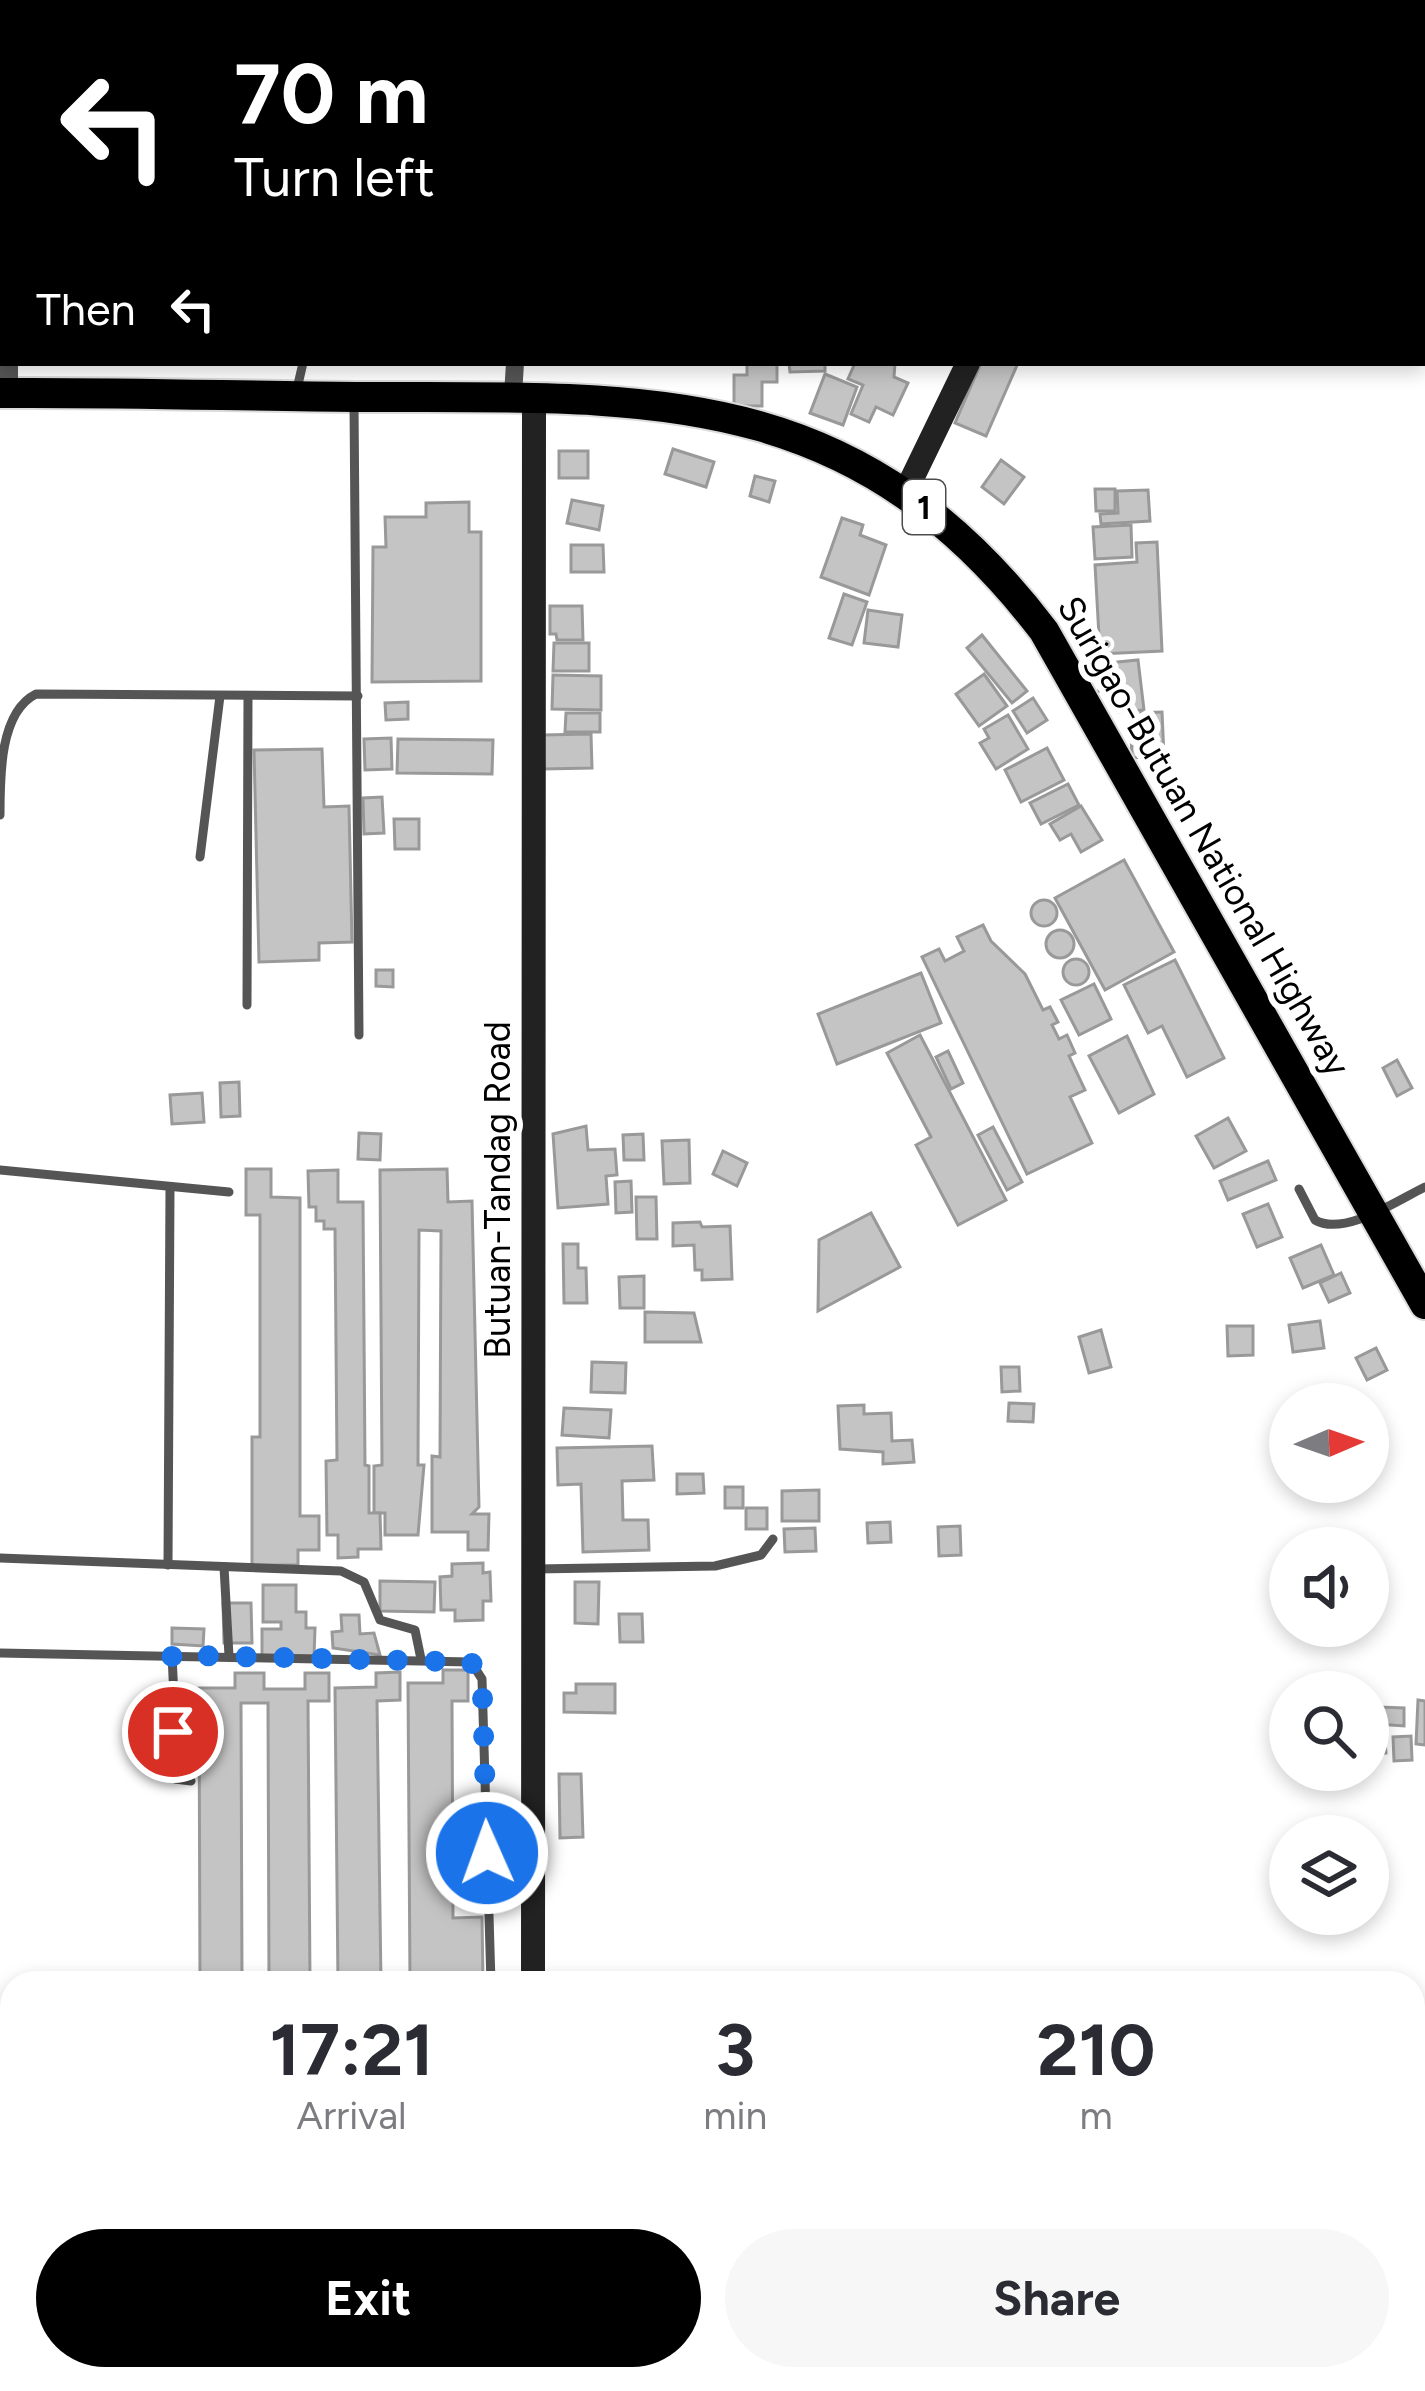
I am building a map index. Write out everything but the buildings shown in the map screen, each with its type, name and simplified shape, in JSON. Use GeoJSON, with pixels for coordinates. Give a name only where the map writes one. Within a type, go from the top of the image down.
{"type":"FeatureCollection","features":[{"type":"Feature","properties":{"kind":"highway","name":"Surigao-Butuan National Highway"},"geometry":{"type":"LineString","coordinates":[[6,383],[354,397],[524,396],[713,412],[829,448],[905,493],[1003,578],[1044,631],[1425,1304]]}},
{"type":"Feature","properties":{"kind":"main road"},"geometry":{"type":"LineString","coordinates":[[905,493],[967,366]]}},
{"type":"Feature","properties":{"kind":"main road","name":"Butuan-Tandag Road"},"geometry":{"type":"LineString","coordinates":[[524,396],[533,1971]]}},
{"type":"Feature","properties":{"kind":"street"},"geometry":{"type":"LineString","coordinates":[[516,366],[524,396]]}},
{"type":"Feature","properties":{"kind":"lane"},"geometry":{"type":"LineString","coordinates":[[296,395],[302,366]]}},
{"type":"Feature","properties":{"kind":"lane"},"geometry":{"type":"LineString","coordinates":[[354,397],[359,1035]]}},
{"type":"Feature","properties":{"kind":"lane"},"geometry":{"type":"LineString","coordinates":[[0,815],[4,724],[22,700],[36,694],[358,696]]}},
{"type":"Feature","properties":{"kind":"lane"},"geometry":{"type":"LineString","coordinates":[[200,857],[220,696]]}},
{"type":"Feature","properties":{"kind":"lane"},"geometry":{"type":"LineString","coordinates":[[247,1005],[248,696]]}},
{"type":"Feature","properties":{"kind":"lane"},"geometry":{"type":"LineString","coordinates":[[0,1170],[229,1192]]}},
{"type":"Feature","properties":{"kind":"lane"},"geometry":{"type":"LineString","coordinates":[[168,1565],[170,1186]]}},
{"type":"Feature","properties":{"kind":"lane"},"geometry":{"type":"LineString","coordinates":[[1299,1189],[1322,1225],[1375,1212],[1425,1187]]}},
{"type":"Feature","properties":{"kind":"lane"},"geometry":{"type":"LineString","coordinates":[[533,1569],[715,1566],[760,1555],[773,1539]]}},
{"type":"Feature","properties":{"kind":"lane"},"geometry":{"type":"LineString","coordinates":[[0,1558],[356,1576],[364,1582],[380,1620],[418,1633],[421,1659]]}},
{"type":"Feature","properties":{"kind":"lane"},"geometry":{"type":"LineString","coordinates":[[224,1567],[230,1656]]}},
{"type":"Feature","properties":{"kind":"lane"},"geometry":{"type":"LineString","coordinates":[[0,1653],[471,1662],[482,1679],[491,1971]]}},
{"type":"Feature","properties":{"kind":"lane"},"geometry":{"type":"LineString","coordinates":[[172,1655],[175,1719],[165,1759],[175,1779],[191,1780]]}},
{"type":"Feature","properties":{"kind":"route"},"geometry":{"type":"LineString","coordinates":[[173,1732],[172,1655],[471,1662],[482,1679],[487,1853]]}}]}
